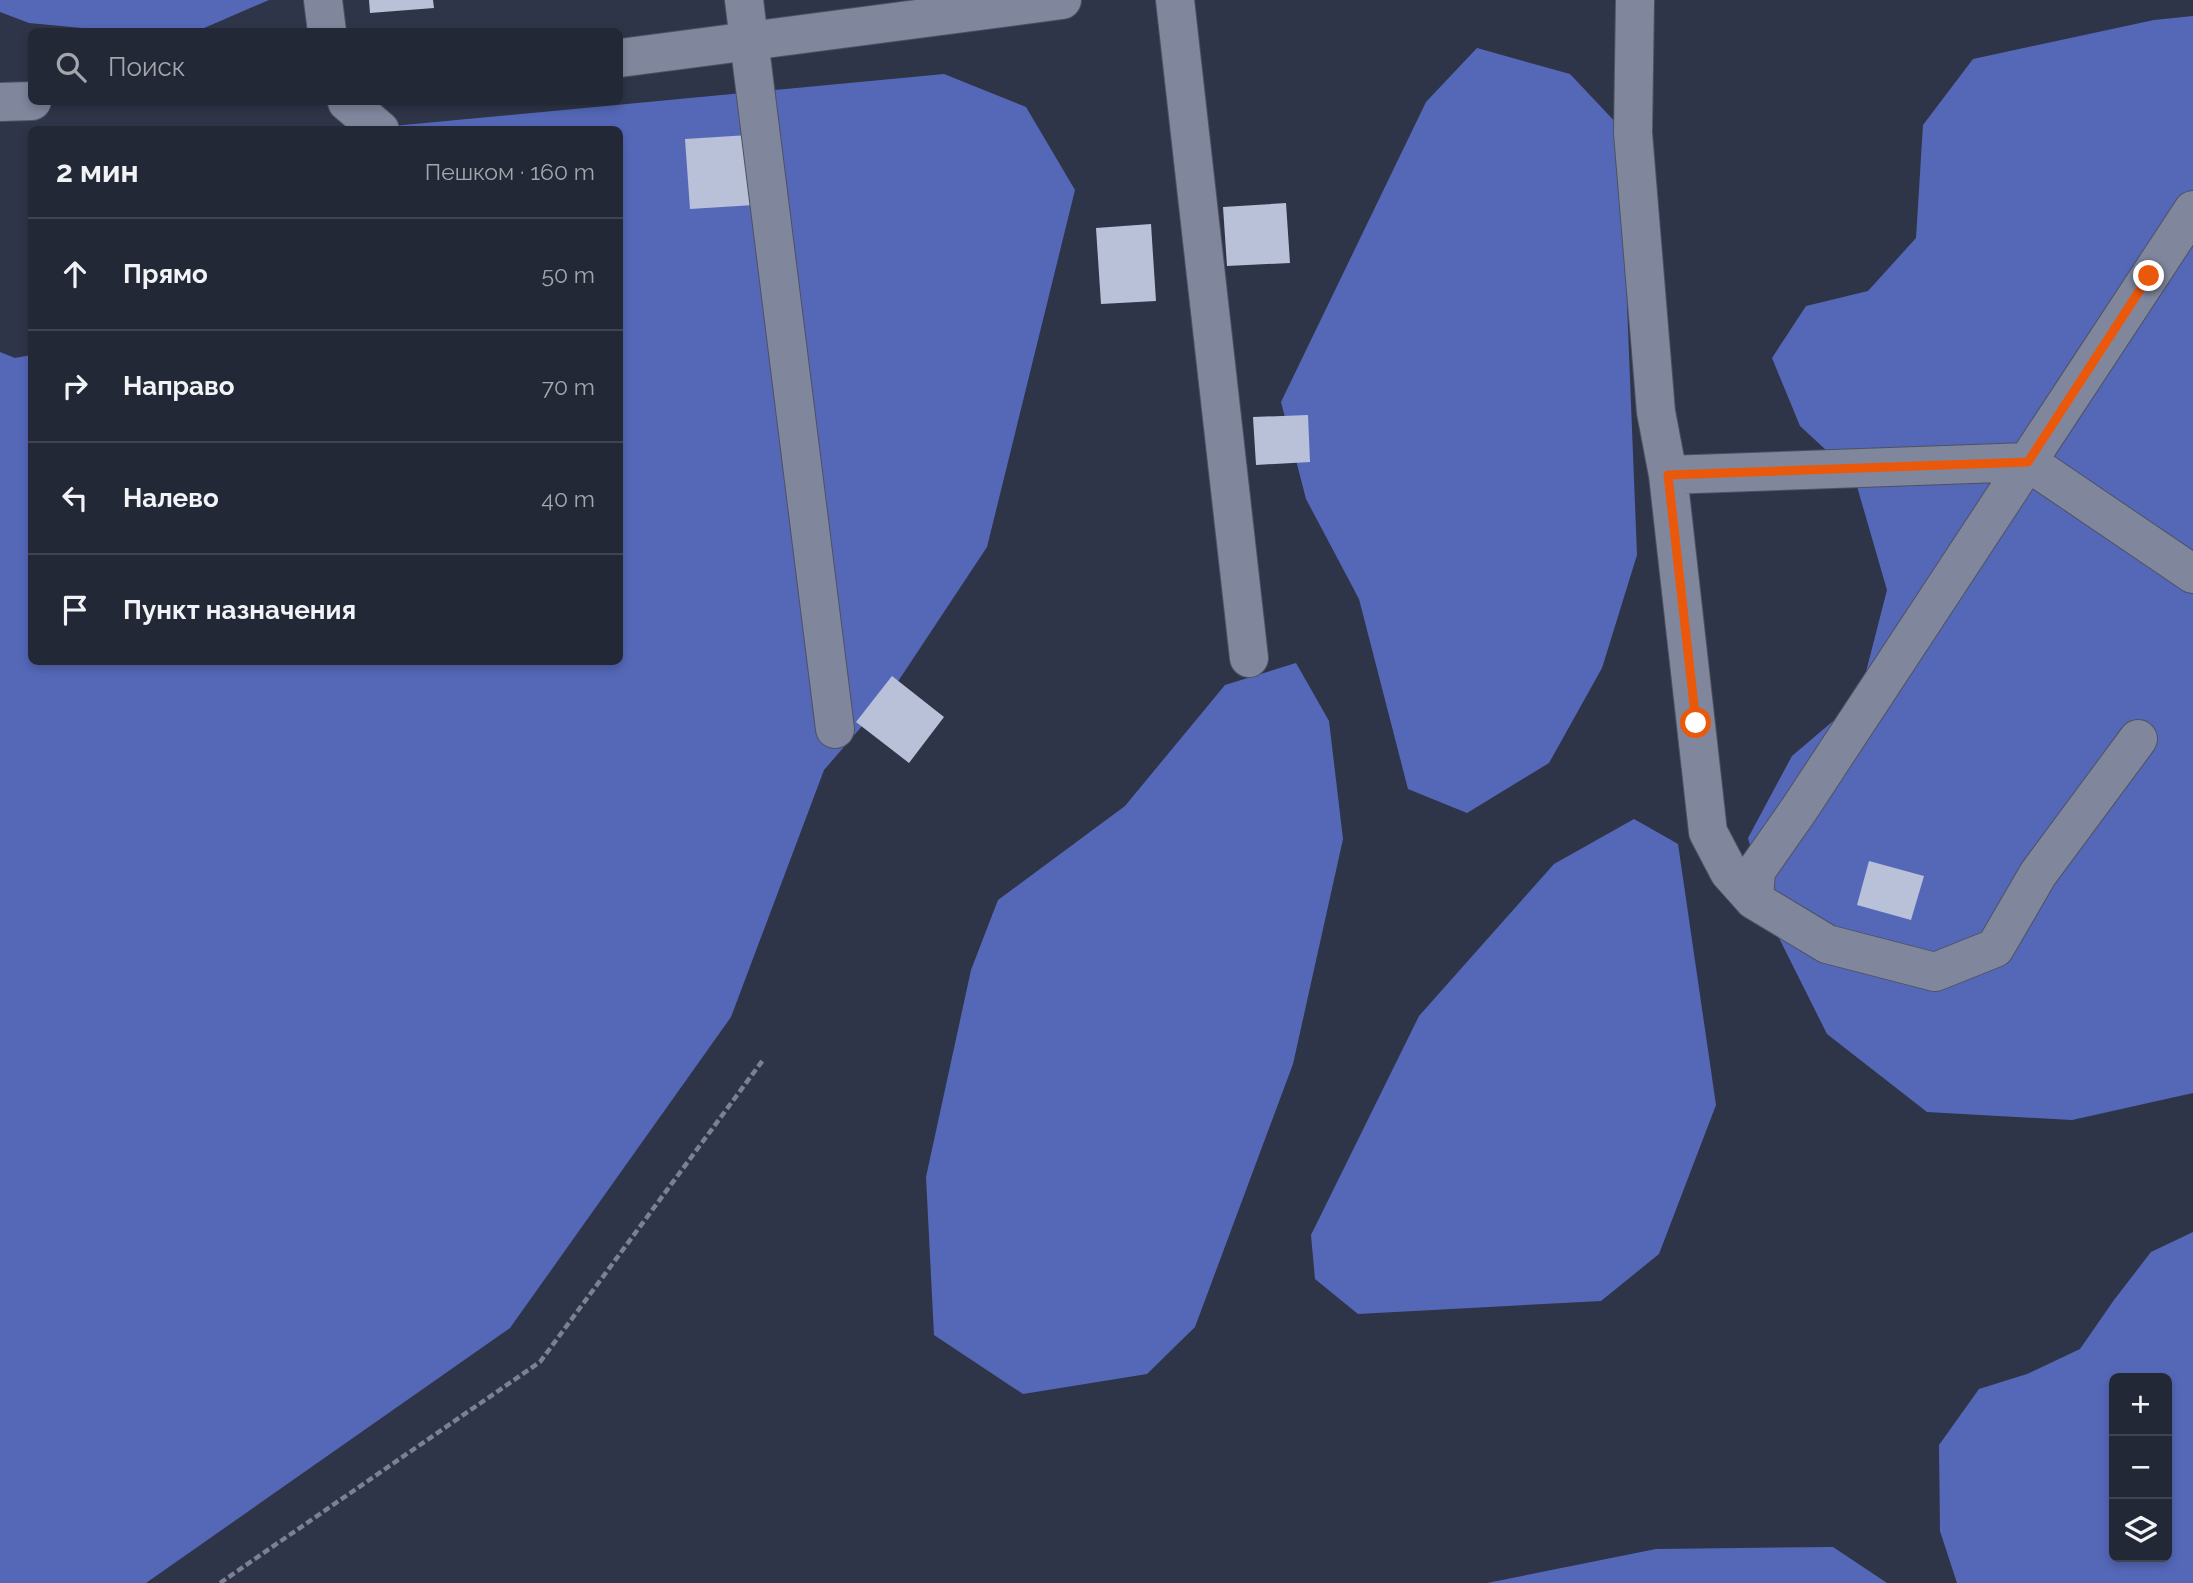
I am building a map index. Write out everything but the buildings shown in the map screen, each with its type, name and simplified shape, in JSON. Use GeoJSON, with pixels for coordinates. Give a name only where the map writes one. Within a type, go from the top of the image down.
{"type":"FeatureCollection","features":[{"type":"Feature","properties":{"kind":"street"},"geometry":{"type":"LineString","coordinates":[[323,0],[326,28]]}},
{"type":"Feature","properties":{"kind":"street"},"geometry":{"type":"LineString","coordinates":[[744,0],[835,729]]}},
{"type":"Feature","properties":{"kind":"street"},"geometry":{"type":"LineString","coordinates":[[623,58],[1062,0]]}},
{"type":"Feature","properties":{"kind":"street"},"geometry":{"type":"LineString","coordinates":[[1175,0],[1249,658]]}},
{"type":"Feature","properties":{"kind":"street"},"geometry":{"type":"LineString","coordinates":[[1635,0],[1633,133],[1656,412],[1668,475],[1708,832],[1729,872],[1754,900],[1827,943],[1935,972],[1994,948],[2038,874],[2138,739]]}},
{"type":"Feature","properties":{"kind":"street"},"geometry":{"type":"LineString","coordinates":[[0,102],[28,102]]}},
{"type":"Feature","properties":{"kind":"street"},"geometry":{"type":"LineString","coordinates":[[351,105],[375,126]]}},
{"type":"Feature","properties":{"kind":"street"},"geometry":{"type":"LineString","coordinates":[[1754,900],[1756,871],[2193,210]]}},
{"type":"Feature","properties":{"kind":"street"},"geometry":{"type":"LineString","coordinates":[[1668,475],[2028,462],[2193,574]]}},
{"type":"Feature","properties":{"kind":"path"},"geometry":{"type":"LineString","coordinates":[[220,1583],[540,1362],[763,1060]]}},
{"type":"Feature","properties":{"kind":"shaded area"},"geometry":{"type":"Polygon","coordinates":[[[0,0],[269,0],[204,28],[82,28],[29,23],[0,12],[0,0]]]}},
{"type":"Feature","properties":{"kind":"shaded area"},"geometry":{"type":"Polygon","coordinates":[[[2193,16],[2193,1093],[2072,1120],[1927,1112],[1827,1034],[1770,920],[1748,838],[1792,756],[1859,699],[1887,590],[1854,476],[1800,426],[1772,358],[1806,306],[1868,291],[1916,238],[1923,125],[1973,59],[2154,20],[2193,16]]]}},
{"type":"Feature","properties":{"kind":"shaded area"},"geometry":{"type":"Polygon","coordinates":[[[1477,48],[1570,74],[1620,127],[1637,555],[1602,668],[1549,763],[1467,813],[1408,789],[1359,599],[1306,499],[1281,402],[1426,102],[1477,48]]]}},
{"type":"Feature","properties":{"kind":"shaded area"},"geometry":{"type":"Polygon","coordinates":[[[944,74],[1026,107],[1075,190],[987,547],[889,695],[824,770],[731,1017],[510,1328],[146,1583],[0,1583],[0,352],[15,358],[28,356],[28,665],[623,665],[623,126],[393,126],[944,74]]]}},
{"type":"Feature","properties":{"kind":"shaded area"},"geometry":{"type":"Polygon","coordinates":[[[1296,663],[1329,721],[1343,839],[1293,1064],[1195,1327],[1147,1374],[1023,1394],[934,1335],[926,1177],[971,970],[998,900],[1125,806],[1225,685],[1296,663]]]}},
{"type":"Feature","properties":{"kind":"shaded area"},"geometry":{"type":"Polygon","coordinates":[[[1634,819],[1678,844],[1716,1105],[1659,1254],[1601,1301],[1358,1314],[1315,1279],[1311,1235],[1419,1016],[1554,864],[1634,819]]]}},
{"type":"Feature","properties":{"kind":"shaded area"},"geometry":{"type":"Polygon","coordinates":[[[2193,1232],[2193,1583],[1957,1583],[1940,1531],[1939,1445],[1979,1389],[2027,1374],[2080,1349],[2151,1252],[2193,1232]]]}},
{"type":"Feature","properties":{"kind":"shaded area"},"geometry":{"type":"Polygon","coordinates":[[[1833,1547],[1887,1583],[1487,1583],[1656,1549],[1833,1547]]]}},
{"type":"Feature","properties":{"kind":"route"},"geometry":{"type":"LineString","coordinates":[[1696,723],[1668,475],[2028,462],[2149,276]]}}]}
